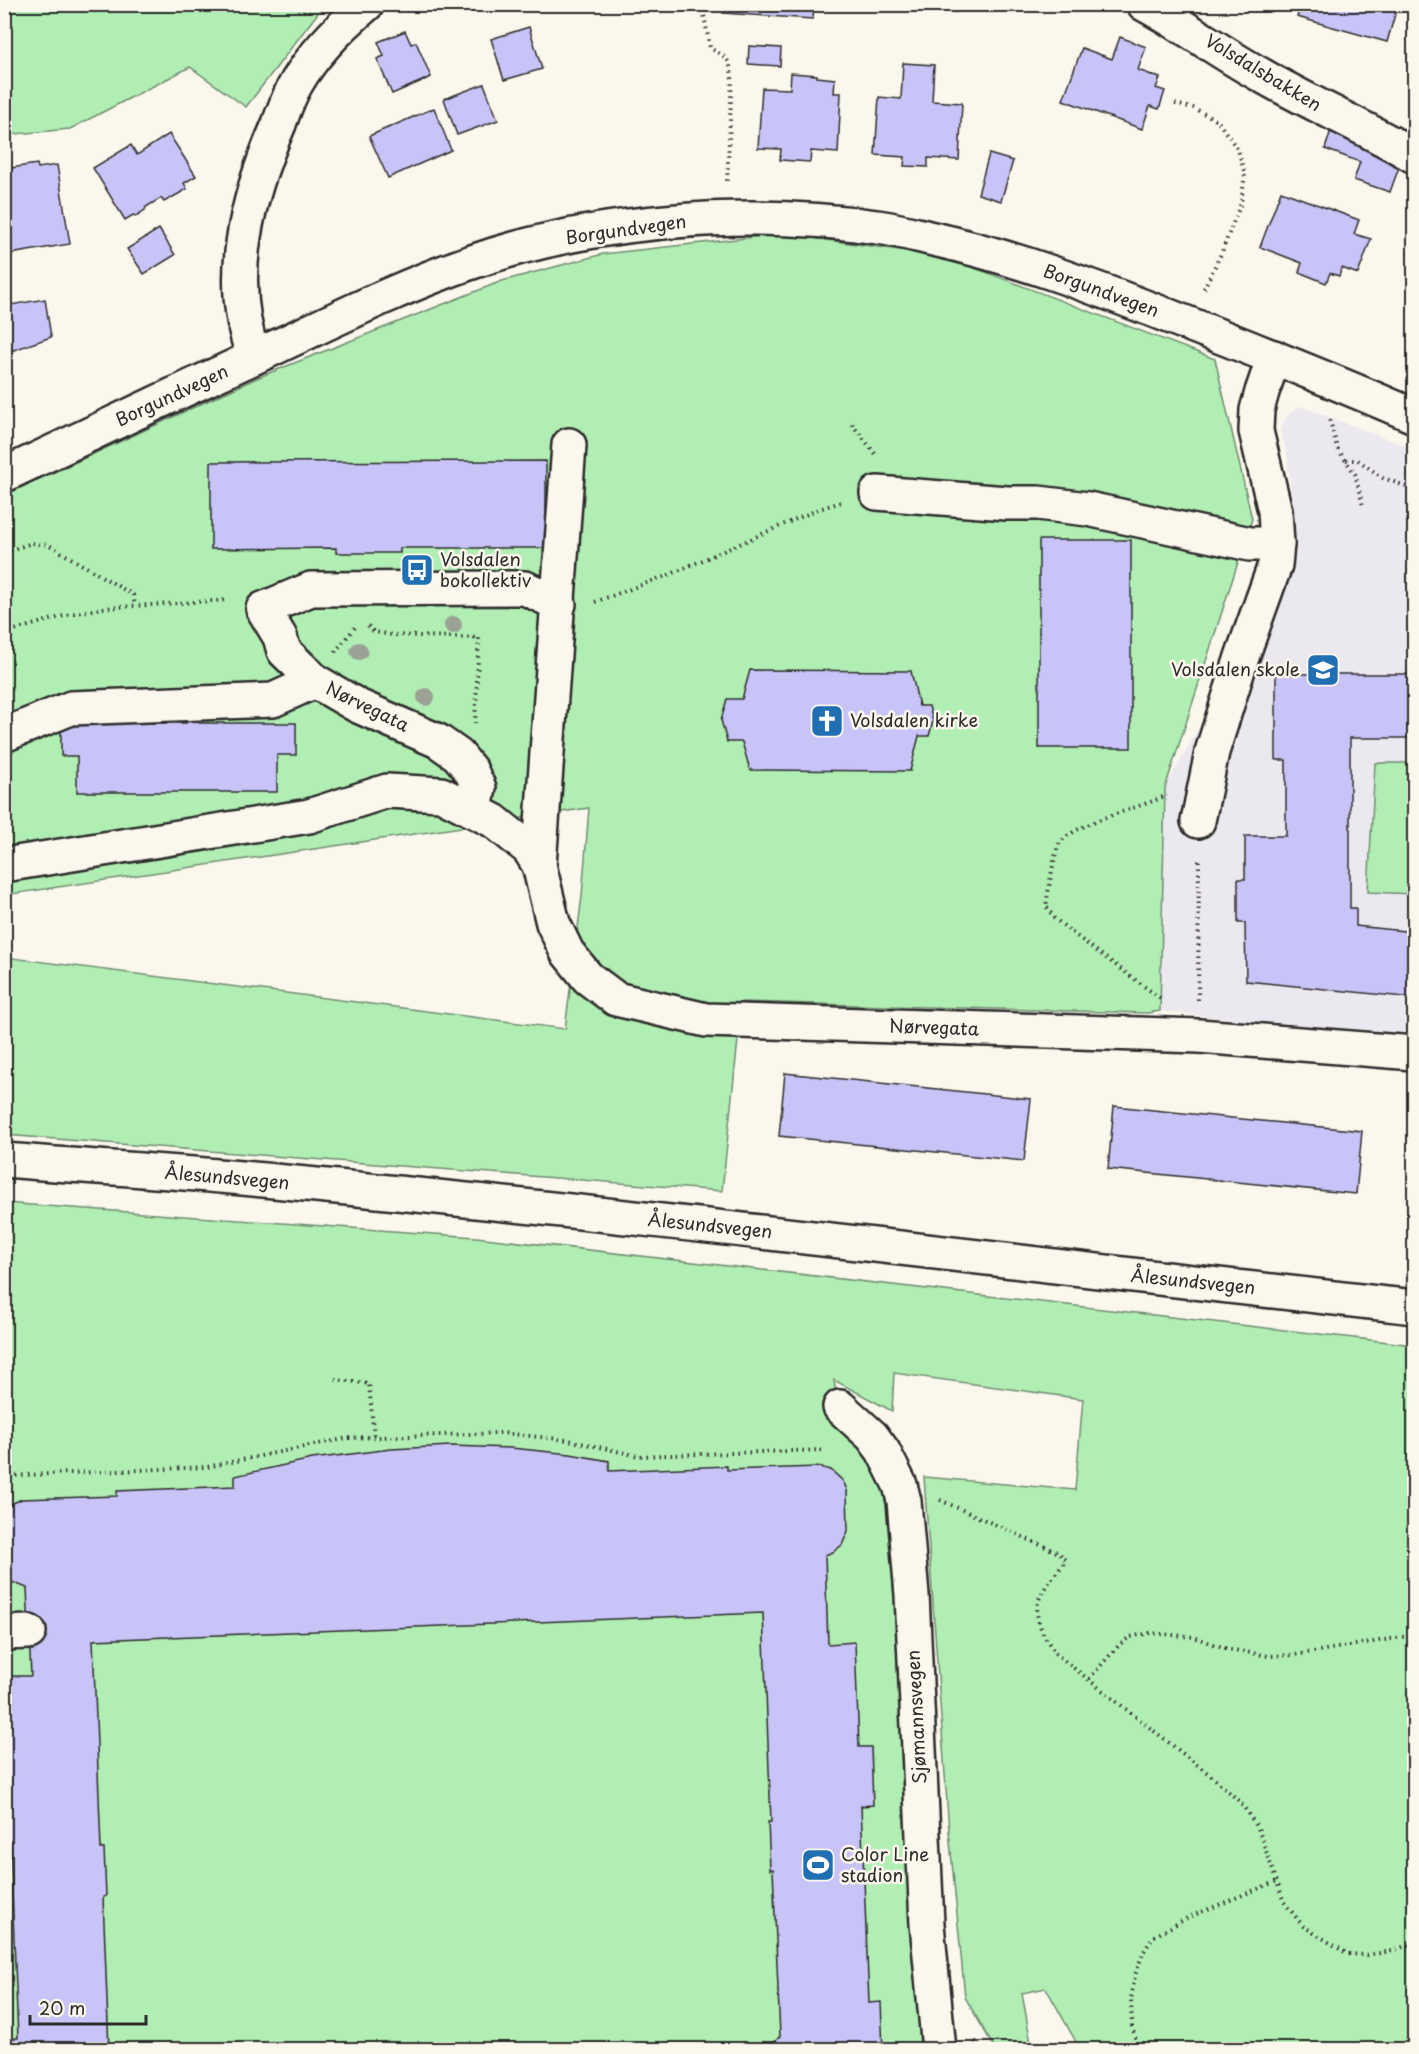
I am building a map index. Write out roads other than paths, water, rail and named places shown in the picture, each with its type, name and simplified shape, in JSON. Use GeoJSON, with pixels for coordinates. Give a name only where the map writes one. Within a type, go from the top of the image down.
{"type":"FeatureCollection","features":[{"type":"Feature","properties":{"kind":"main road"},"geometry":{"type":"LineString","coordinates":[[254,357],[246,337],[239,264],[245,229],[264,158],[297,82],[326,44],[367,4]]}},
{"type":"Feature","properties":{"kind":"main road","name":"Volsdalsbakken"},"geometry":{"type":"LineString","coordinates":[[1144,4],[1179,22],[1259,74],[1328,112],[1384,138],[1414,156]]}},
{"type":"Feature","properties":{"kind":"main road","name":"Borgundvegen"},"geometry":{"type":"LineString","coordinates":[[4,475],[385,296],[469,263],[567,237],[644,224],[749,218],[881,227],[968,246],[1084,283],[1274,357],[1414,416]]}},
{"type":"Feature","properties":{"kind":"main road"},"geometry":{"type":"LineString","coordinates":[[1198,821],[1212,752],[1242,657],[1275,565],[1277,544],[1275,511],[1256,431],[1257,410],[1274,357]]}},
{"type":"Feature","properties":{"kind":"main road","name":"Nørvegata"},"geometry":{"type":"LineString","coordinates":[[539,865],[569,445]]}},
{"type":"Feature","properties":{"kind":"main road"},"geometry":{"type":"LineString","coordinates":[[877,493],[1058,505],[1088,509],[1250,544],[1277,544]]}},
{"type":"Feature","properties":{"kind":"main road","name":"Nørvegata"},"geometry":{"type":"LineString","coordinates":[[475,810],[478,788],[471,771],[464,762],[438,741],[358,706],[315,681],[284,651],[280,637],[263,609],[311,589],[525,588],[559,604]]}},
{"type":"Feature","properties":{"kind":"main road"},"geometry":{"type":"LineString","coordinates":[[4,735],[71,708],[273,700],[315,681]]}},
{"type":"Feature","properties":{"kind":"main road","name":"Nørvegata"},"geometry":{"type":"LineString","coordinates":[[4,864],[309,816],[387,791],[441,794],[475,810],[514,835],[530,849],[539,865],[553,923],[567,952],[588,978],[616,999],[706,1020],[1199,1036],[1414,1053]]}},
{"type":"Feature","properties":{"kind":"main road","name":"Ålesundsvegen"},"geometry":{"type":"LineString","coordinates":[[4,1160],[251,1179],[690,1223],[1414,1307]]}},
{"type":"Feature","properties":{"kind":"main road","name":"Sjømannsvegen"},"geometry":{"type":"LineString","coordinates":[[840,1407],[872,1436],[883,1451],[893,1468],[904,1501],[912,1595],[927,1924],[939,2049]]}},
{"type":"Feature","properties":{"kind":"place","name":"Volsdalen bokollektiv"},"geometry":{"type":"Point","coordinates":[417,570]}},
{"type":"Feature","properties":{"kind":"place","name":"Volsdalen skole"},"geometry":{"type":"Point","coordinates":[1323,670]}},
{"type":"Feature","properties":{"kind":"place","name":"Volsdalen kirke"},"geometry":{"type":"Point","coordinates":[827,721]}},
{"type":"Feature","properties":{"kind":"place","name":"Color Line stadion"},"geometry":{"type":"Point","coordinates":[818,1865]}}]}
